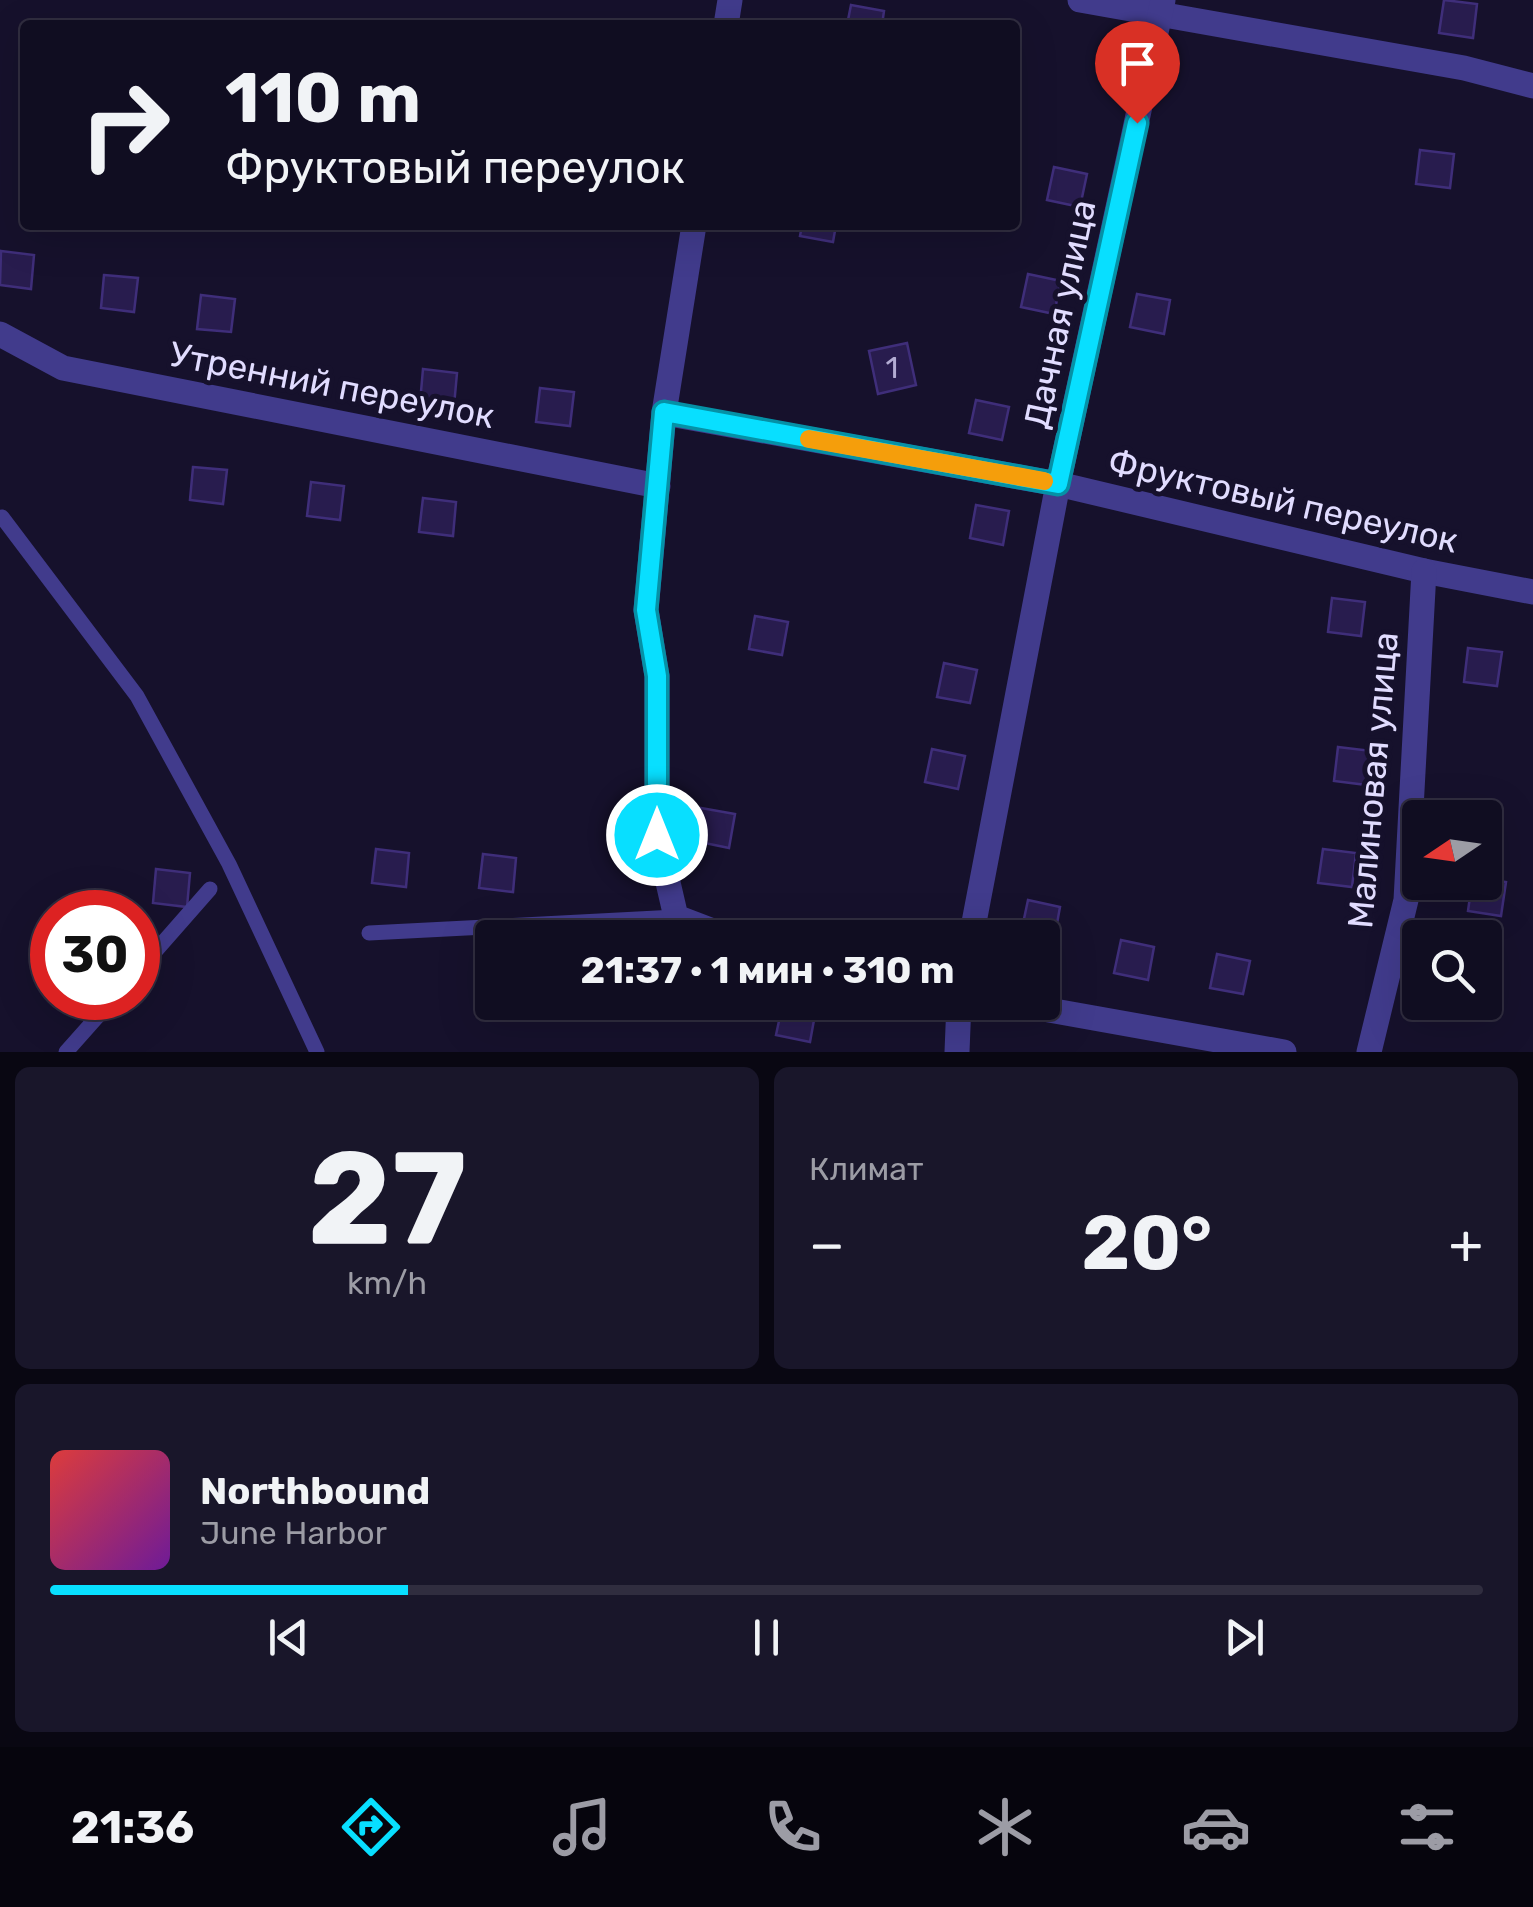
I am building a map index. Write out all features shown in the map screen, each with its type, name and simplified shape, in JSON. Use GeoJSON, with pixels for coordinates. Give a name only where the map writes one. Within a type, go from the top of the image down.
{"type":"FeatureCollection","features":[{"type":"Feature","properties":{"kind":"street"},"geometry":{"type":"LineString","coordinates":[[1080,0],[1162,7],[1464,68],[1533,86]]}},
{"type":"Feature","properties":{"kind":"street","name":"Дачная улица"},"geometry":{"type":"LineString","coordinates":[[974,920],[1058,484],[1162,7]]}},
{"type":"Feature","properties":{"kind":"street"},"geometry":{"type":"LineString","coordinates":[[684,920],[676,917],[657,835],[657,676],[646,610],[664,412],[693,230]]}},
{"type":"Feature","properties":{"kind":"street","name":"Утренний переулок"},"geometry":{"type":"LineString","coordinates":[[0,334],[63,368],[658,486]]}},
{"type":"Feature","properties":{"kind":"street","name":"Фруктовый переулок"},"geometry":{"type":"LineString","coordinates":[[664,412],[1058,484],[1424,571],[1533,592]]}},
{"type":"Feature","properties":{"kind":"street","name":"Малиновая улица"},"geometry":{"type":"LineString","coordinates":[[1369,1052],[1406,900],[1424,571]]}},
{"type":"Feature","properties":{"kind":"street"},"geometry":{"type":"LineString","coordinates":[[1060,1012],[1284,1052]]}},
{"type":"Feature","properties":{"kind":"street"},"geometry":{"type":"LineString","coordinates":[[957,1052],[958,1020]]}},
{"type":"Feature","properties":{"kind":"lane"},"geometry":{"type":"LineString","coordinates":[[2,516],[137,696],[230,864],[317,1052]]}},
{"type":"Feature","properties":{"kind":"lane"},"geometry":{"type":"LineString","coordinates":[[160,945],[210,888]]}},
{"type":"Feature","properties":{"kind":"lane"},"geometry":{"type":"LineString","coordinates":[[369,934],[676,917]]}},
{"type":"Feature","properties":{"kind":"lane"},"geometry":{"type":"LineString","coordinates":[[66,1052],[94,1020]]}},
{"type":"Feature","properties":{"kind":"building"},"geometry":{"type":"Polygon","coordinates":[[[1444,0],[1477,4],[1473,38],[1439,33],[1444,0]]]}},
{"type":"Feature","properties":{"kind":"building"},"geometry":{"type":"Polygon","coordinates":[[[851,5],[884,11],[883,20],[848,20],[851,5]]]}},
{"type":"Feature","properties":{"kind":"building"},"geometry":{"type":"Polygon","coordinates":[[[1420,150],[1454,154],[1450,188],[1416,184],[1420,150]]]}},
{"type":"Feature","properties":{"kind":"building"},"geometry":{"type":"Polygon","coordinates":[[[1054,167],[1087,174],[1080,207],[1047,200],[1054,167]]]}},
{"type":"Feature","properties":{"kind":"building"},"geometry":{"type":"Polygon","coordinates":[[[801,230],[835,230],[833,242],[800,236],[801,230]]]}},
{"type":"Feature","properties":{"kind":"building"},"geometry":{"type":"Polygon","coordinates":[[[1,251],[34,255],[31,289],[0,285],[1,251]]]}},
{"type":"Feature","properties":{"kind":"building"},"geometry":{"type":"Polygon","coordinates":[[[1028,274],[1061,281],[1054,314],[1021,307],[1028,274]]]}},
{"type":"Feature","properties":{"kind":"building"},"geometry":{"type":"Polygon","coordinates":[[[104,275],[138,278],[134,312],[101,308],[104,275]]]}},
{"type":"Feature","properties":{"kind":"building"},"geometry":{"type":"Polygon","coordinates":[[[1137,294],[1170,300],[1164,334],[1130,327],[1137,294]]]}},
{"type":"Feature","properties":{"kind":"building"},"geometry":{"type":"Polygon","coordinates":[[[201,295],[235,299],[231,332],[197,329],[201,295]]]}},
{"type":"Feature","properties":{"kind":"building"},"geometry":{"type":"Polygon","coordinates":[[[907,343],[916,385],[878,394],[869,351],[907,343]]]}},
{"type":"Feature","properties":{"kind":"building"},"geometry":{"type":"Polygon","coordinates":[[[423,369],[457,373],[454,406],[420,403],[423,369]]]}},
{"type":"Feature","properties":{"kind":"building"},"geometry":{"type":"Polygon","coordinates":[[[540,388],[574,392],[570,426],[536,422],[540,388]]]}},
{"type":"Feature","properties":{"kind":"building"},"geometry":{"type":"Polygon","coordinates":[[[976,400],[1009,407],[1002,440],[969,433],[976,400]]]}},
{"type":"Feature","properties":{"kind":"building"},"geometry":{"type":"Polygon","coordinates":[[[193,467],[227,470],[223,504],[190,500],[193,467]]]}},
{"type":"Feature","properties":{"kind":"building"},"geometry":{"type":"Polygon","coordinates":[[[311,482],[344,486],[340,520],[307,516],[311,482]]]}},
{"type":"Feature","properties":{"kind":"building"},"geometry":{"type":"Polygon","coordinates":[[[423,498],[456,502],[453,536],[419,532],[423,498]]]}},
{"type":"Feature","properties":{"kind":"building"},"geometry":{"type":"Polygon","coordinates":[[[976,505],[1009,511],[1003,545],[970,538],[976,505]]]}},
{"type":"Feature","properties":{"kind":"building"},"geometry":{"type":"Polygon","coordinates":[[[1332,598],[1365,602],[1361,636],[1328,632],[1332,598]]]}},
{"type":"Feature","properties":{"kind":"building"},"geometry":{"type":"Polygon","coordinates":[[[755,616],[788,622],[782,655],[749,649],[755,616]]]}},
{"type":"Feature","properties":{"kind":"building"},"geometry":{"type":"Polygon","coordinates":[[[1468,648],[1502,652],[1497,686],[1464,682],[1468,648]]]}},
{"type":"Feature","properties":{"kind":"building"},"geometry":{"type":"Polygon","coordinates":[[[944,663],[977,670],[970,703],[937,697],[944,663]]]}},
{"type":"Feature","properties":{"kind":"building"},"geometry":{"type":"Polygon","coordinates":[[[1338,747],[1372,751],[1367,785],[1334,781],[1338,747]]]}},
{"type":"Feature","properties":{"kind":"building"},"geometry":{"type":"Polygon","coordinates":[[[932,749],[965,756],[958,789],[925,782],[932,749]]]}},
{"type":"Feature","properties":{"kind":"building"},"geometry":{"type":"Polygon","coordinates":[[[701,808],[735,814],[729,848],[695,841],[701,808]]]}},
{"type":"Feature","properties":{"kind":"building"},"geometry":{"type":"Polygon","coordinates":[[[376,849],[409,853],[406,887],[372,883],[376,849]]]}},
{"type":"Feature","properties":{"kind":"building"},"geometry":{"type":"Polygon","coordinates":[[[1323,849],[1356,853],[1352,887],[1318,883],[1323,849]]]}},
{"type":"Feature","properties":{"kind":"building"},"geometry":{"type":"Polygon","coordinates":[[[483,854],[516,858],[513,892],[479,888],[483,854]]]}},
{"type":"Feature","properties":{"kind":"building"},"geometry":{"type":"Polygon","coordinates":[[[156,869],[190,873],[187,907],[160,904],[160,890],[154,890],[156,869]]]}},
{"type":"Feature","properties":{"kind":"building"},"geometry":{"type":"Polygon","coordinates":[[[1502,881],[1506,882],[1501,916],[1468,911],[1470,900],[1502,900],[1502,881]]]}},
{"type":"Feature","properties":{"kind":"building"},"geometry":{"type":"Polygon","coordinates":[[[1028,900],[1060,907],[1058,920],[1024,920],[1028,900]]]}},
{"type":"Feature","properties":{"kind":"building"},"geometry":{"type":"Polygon","coordinates":[[[1121,940],[1154,947],[1148,980],[1114,973],[1121,940]]]}},
{"type":"Feature","properties":{"kind":"building"},"geometry":{"type":"Polygon","coordinates":[[[1217,954],[1250,961],[1243,994],[1210,988],[1217,954]]]}},
{"type":"Feature","properties":{"kind":"building"},"geometry":{"type":"Polygon","coordinates":[[[779,1020],[814,1020],[810,1042],[776,1035],[779,1020]]]}},
{"type":"Feature","properties":{"kind":"slow traffic"},"geometry":{"type":"LineString","coordinates":[[809,439],[1044,481]]}},
{"type":"Feature","properties":{"kind":"route"},"geometry":{"type":"LineString","coordinates":[[657,835],[657,676],[646,610],[664,412],[1058,484],[1137,123]]}}]}
